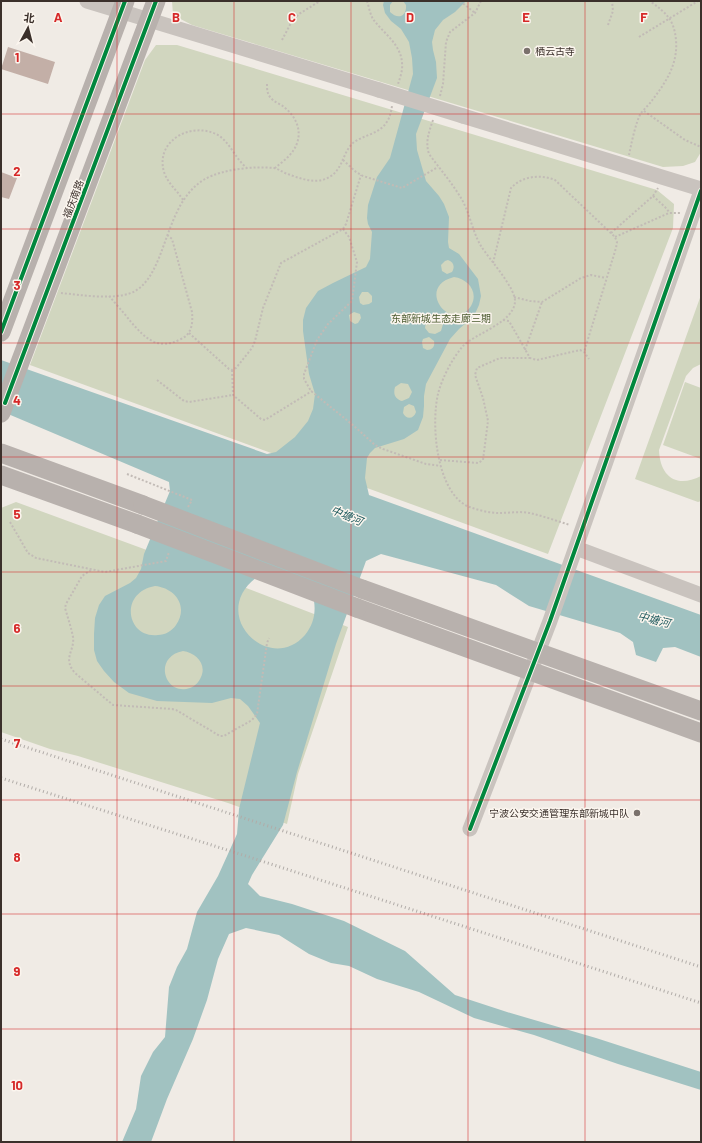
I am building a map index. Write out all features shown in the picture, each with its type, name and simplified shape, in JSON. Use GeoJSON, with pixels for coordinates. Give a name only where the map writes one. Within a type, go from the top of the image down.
{"type":"FeatureCollection","features":[{"type":"Feature","properties":{"kind":"main road","name":"福庆南路"},"geometry":{"type":"LineString","coordinates":[[3,408],[156,1]]}},
{"type":"Feature","properties":{"kind":"main road","name":"福庆南路"},"geometry":{"type":"LineString","coordinates":[[1,332],[123,7]]}},
{"type":"Feature","properties":{"kind":"main road"},"geometry":{"type":"LineString","coordinates":[[1,453],[143,505],[362,589],[701,711]]}},
{"type":"Feature","properties":{"kind":"main road"},"geometry":{"type":"LineString","coordinates":[[1,475],[137,524],[357,608],[701,733]]}},
{"type":"Feature","properties":{"kind":"street"},"geometry":{"type":"LineString","coordinates":[[86,1],[123,7],[149,20],[701,190],[532,671],[470,829]]}},
{"type":"Feature","properties":{"kind":"street"},"geometry":{"type":"LineString","coordinates":[[575,550],[701,595]]}},
{"type":"Feature","properties":{"kind":"path"},"geometry":{"type":"LineString","coordinates":[[282,40],[292,21],[299,14],[320,1]]}},
{"type":"Feature","properties":{"kind":"path"},"geometry":{"type":"LineString","coordinates":[[367,1],[373,18],[399,51],[402,62],[401,74],[397,89]]}},
{"type":"Feature","properties":{"kind":"path"},"geometry":{"type":"LineString","coordinates":[[460,1],[475,13]]}},
{"type":"Feature","properties":{"kind":"path"},"geometry":{"type":"LineString","coordinates":[[439,98],[443,84],[446,42],[450,32],[475,13],[481,1]]}},
{"type":"Feature","properties":{"kind":"path"},"geometry":{"type":"LineString","coordinates":[[608,25],[613,11],[612,1]]}},
{"type":"Feature","properties":{"kind":"path"},"geometry":{"type":"LineString","coordinates":[[627,167],[631,144],[640,114],[644,111],[667,80],[674,63],[676,51],[675,32],[670,19],[666,13],[650,1]]}},
{"type":"Feature","properties":{"kind":"path"},"geometry":{"type":"LineString","coordinates":[[640,37],[698,1]]}},
{"type":"Feature","properties":{"kind":"path"},"geometry":{"type":"LineString","coordinates":[[267,84],[267,91],[270,98],[284,107],[294,117],[299,127],[297,143],[293,152],[275,168]]}},
{"type":"Feature","properties":{"kind":"path"},"geometry":{"type":"LineString","coordinates":[[46,291],[108,296],[122,295],[138,289],[145,283],[153,272],[167,235],[183,200],[194,187],[207,178],[231,171],[248,169],[275,168],[307,180],[316,181],[326,179],[337,171],[346,152],[353,144],[381,129],[386,124],[393,104]]}},
{"type":"Feature","properties":{"kind":"path"},"geometry":{"type":"LineString","coordinates":[[644,111],[685,140],[701,147]]}},
{"type":"Feature","properties":{"kind":"path"},"geometry":{"type":"LineString","coordinates":[[433,119],[427,140],[429,154],[462,199],[481,245],[509,285],[515,304],[503,320],[464,346],[446,373],[438,394],[436,419],[437,444],[446,482],[452,493],[459,500],[476,509],[499,513],[529,513],[583,529]]}},
{"type":"Feature","properties":{"kind":"path"},"geometry":{"type":"LineString","coordinates":[[183,200],[167,179],[164,170],[164,161],[165,152],[169,144],[183,133],[194,130],[204,131],[216,135],[226,142],[238,160],[248,169]]}},
{"type":"Feature","properties":{"kind":"path"},"geometry":{"type":"LineString","coordinates":[[342,160],[361,175],[402,188],[438,167]]}},
{"type":"Feature","properties":{"kind":"path"},"geometry":{"type":"LineString","coordinates":[[232,370],[236,368],[252,348],[263,308],[281,263],[343,229],[346,224],[361,175]]}},
{"type":"Feature","properties":{"kind":"path"},"geometry":{"type":"LineString","coordinates":[[493,263],[511,188],[515,183],[532,176],[555,180],[611,233],[617,242],[584,352]]}},
{"type":"Feature","properties":{"kind":"path"},"geometry":{"type":"LineString","coordinates":[[611,233],[653,196],[664,178]]}},
{"type":"Feature","properties":{"kind":"path"},"geometry":{"type":"LineString","coordinates":[[653,196],[669,213]]}},
{"type":"Feature","properties":{"kind":"path"},"geometry":{"type":"LineString","coordinates":[[615,237],[669,213],[693,214]]}},
{"type":"Feature","properties":{"kind":"path"},"geometry":{"type":"LineString","coordinates":[[343,229],[349,237],[357,262],[352,301],[328,324],[317,340],[304,374],[304,379],[312,391],[375,445],[426,464],[441,466]]}},
{"type":"Feature","properties":{"kind":"path"},"geometry":{"type":"LineString","coordinates":[[108,296],[143,336],[152,342],[162,344],[173,343],[189,333],[193,321],[192,312],[172,239],[167,235]]}},
{"type":"Feature","properties":{"kind":"path"},"geometry":{"type":"LineString","coordinates":[[514,297],[542,302],[580,278],[592,275],[606,278]]}},
{"type":"Feature","properties":{"kind":"path"},"geometry":{"type":"LineString","coordinates":[[525,350],[542,302]]}},
{"type":"Feature","properties":{"kind":"path"},"geometry":{"type":"LineString","coordinates":[[503,320],[509,321],[530,358]]}},
{"type":"Feature","properties":{"kind":"path"},"geometry":{"type":"LineString","coordinates":[[189,333],[232,370]]}},
{"type":"Feature","properties":{"kind":"path"},"geometry":{"type":"LineString","coordinates":[[440,460],[478,463],[483,460],[488,421],[483,398],[475,375],[477,368],[500,358],[530,358],[537,360],[580,350],[584,352],[589,359]]}},
{"type":"Feature","properties":{"kind":"path"},"geometry":{"type":"LineString","coordinates":[[232,370],[233,395],[261,419],[266,420],[312,391]]}},
{"type":"Feature","properties":{"kind":"path"},"geometry":{"type":"LineString","coordinates":[[157,380],[184,401],[189,402],[233,395]]}},
{"type":"Feature","properties":{"kind":"path"},"geometry":{"type":"LineString","coordinates":[[126,474],[161,488]]}},
{"type":"Feature","properties":{"kind":"path"},"geometry":{"type":"LineString","coordinates":[[10,522],[28,553],[36,558],[105,572],[137,566]]}},
{"type":"Feature","properties":{"kind":"path"},"geometry":{"type":"LineString","coordinates":[[91,570],[82,576],[66,604],[65,608],[73,638],[68,660],[75,673],[113,705],[176,710],[220,736],[224,736],[254,718],[257,714],[269,638]]}},
{"type":"Feature","properties":{"kind":"green space"},"geometry":{"type":"Polygon","coordinates":[[[172,1],[701,1],[701,152],[695,162],[683,166],[663,167],[192,25],[173,15],[172,1]]]}},
{"type":"Feature","properties":{"kind":"green space","name":"东部新城生态走廊三期"},"geometry":{"type":"Polygon","coordinates":[[[156,45],[177,45],[657,190],[674,204],[673,228],[548,554],[30,365],[145,60],[156,45]]]}},
{"type":"Feature","properties":{"kind":"green space"},"geometry":{"type":"Polygon","coordinates":[[[701,295],[701,364],[693,368],[686,376],[659,450],[662,467],[671,478],[684,481],[692,480],[701,476],[701,501],[698,502],[635,479],[701,295]]]}},
{"type":"Feature","properties":{"kind":"green space"},"geometry":{"type":"Polygon","coordinates":[[[685,382],[701,388],[701,459],[663,445],[685,382]]]}},
{"type":"Feature","properties":{"kind":"green space"},"geometry":{"type":"Polygon","coordinates":[[[16,502],[348,627],[298,774],[287,824],[228,803],[78,756],[50,749],[1,732],[1,508],[16,502]]]}},
{"type":"Feature","properties":{"kind":"water","name":"中塘河"},"geometry":{"type":"Polygon","coordinates":[[[384,1],[393,1],[390,5],[390,12],[396,16],[401,16],[406,9],[406,5],[403,1],[466,1],[455,12],[443,20],[435,30],[432,42],[436,62],[437,78],[416,134],[417,150],[426,181],[439,196],[449,217],[449,248],[459,254],[478,279],[481,296],[474,316],[450,339],[426,384],[423,417],[418,430],[404,439],[375,448],[367,458],[365,478],[369,495],[701,615],[701,657],[675,647],[663,648],[656,662],[636,655],[633,642],[620,633],[529,606],[496,585],[381,554],[366,561],[336,644],[297,772],[283,825],[248,884],[260,896],[292,904],[344,921],[405,951],[455,995],[701,1072],[701,1090],[618,1064],[534,1035],[474,1018],[419,992],[377,979],[349,966],[331,963],[309,954],[279,935],[246,928],[229,934],[218,959],[207,1000],[193,1039],[167,1099],[151,1142],[122,1142],[136,1109],[141,1076],[153,1052],[165,1037],[169,987],[177,967],[187,949],[197,912],[218,876],[237,834],[239,809],[260,723],[248,706],[240,699],[231,698],[212,703],[157,701],[129,693],[114,682],[104,671],[97,661],[94,650],[95,618],[99,605],[105,596],[130,583],[136,578],[141,569],[144,554],[170,491],[169,482],[1,411],[1,360],[267,454],[276,452],[295,437],[308,421],[313,409],[315,394],[309,374],[303,331],[303,320],[306,308],[318,291],[366,267],[370,259],[372,232],[367,218],[368,205],[377,177],[390,158],[413,74],[409,42],[401,29],[391,21],[385,13],[383,5],[384,1]],[[448,260],[445,261],[441,265],[442,271],[447,274],[452,272],[454,267],[453,263],[448,260]],[[454,277],[442,282],[437,290],[437,298],[440,306],[447,312],[455,315],[463,313],[471,306],[474,296],[468,283],[454,277]],[[362,292],[359,297],[360,303],[363,305],[369,304],[372,302],[372,296],[368,292],[362,292]],[[354,312],[349,315],[350,321],[355,324],[358,323],[361,318],[360,314],[354,312]],[[431,316],[426,321],[425,328],[429,333],[435,334],[441,331],[443,324],[439,317],[431,316]],[[429,337],[423,339],[423,348],[429,350],[434,346],[434,341],[429,337]],[[401,383],[395,387],[394,390],[396,398],[402,401],[409,398],[412,392],[408,384],[401,383]],[[409,404],[404,407],[404,415],[408,418],[414,416],[416,412],[414,406],[409,404]],[[257,577],[243,592],[238,607],[241,622],[249,635],[261,644],[275,648],[291,646],[305,635],[310,627],[315,610],[314,601],[257,577]],[[155,586],[143,590],[136,597],[132,606],[131,615],[134,623],[139,630],[147,634],[161,635],[166,633],[176,625],[180,618],[181,611],[178,599],[169,590],[162,587],[155,586]],[[183,651],[173,655],[165,668],[166,675],[169,682],[174,687],[181,689],[190,688],[199,681],[203,668],[199,660],[192,654],[183,651]]]}},
{"type":"Feature","properties":{"kind":"building"},"geometry":{"type":"Polygon","coordinates":[[[8,47],[55,62],[48,84],[1,69],[8,47]]]}},
{"type":"Feature","properties":{"kind":"building"},"geometry":{"type":"Polygon","coordinates":[[[1,172],[17,178],[9,199],[1,197],[1,172]]]}},
{"type":"Feature","properties":{"kind":"railway"},"geometry":{"type":"LineString","coordinates":[[1,739],[701,967]]}},
{"type":"Feature","properties":{"kind":"railway"},"geometry":{"type":"LineString","coordinates":[[1,778],[701,1003]]}},
{"type":"Feature","properties":{"kind":"cycle path"},"geometry":{"type":"LineString","coordinates":[[1,332],[125,1]]}},
{"type":"Feature","properties":{"kind":"cycle path"},"geometry":{"type":"LineString","coordinates":[[5,403],[156,1]]}},
{"type":"Feature","properties":{"kind":"cycle path"},"geometry":{"type":"LineString","coordinates":[[470,829],[550,621],[701,191]]}},
{"type":"Feature","properties":{"kind":"place","name":"栖云古寺"},"geometry":{"type":"Point","coordinates":[527,51]}},
{"type":"Feature","properties":{"kind":"place","name":"宁波公安交通管理东部新城中队"},"geometry":{"type":"Point","coordinates":[637,813]}}]}
